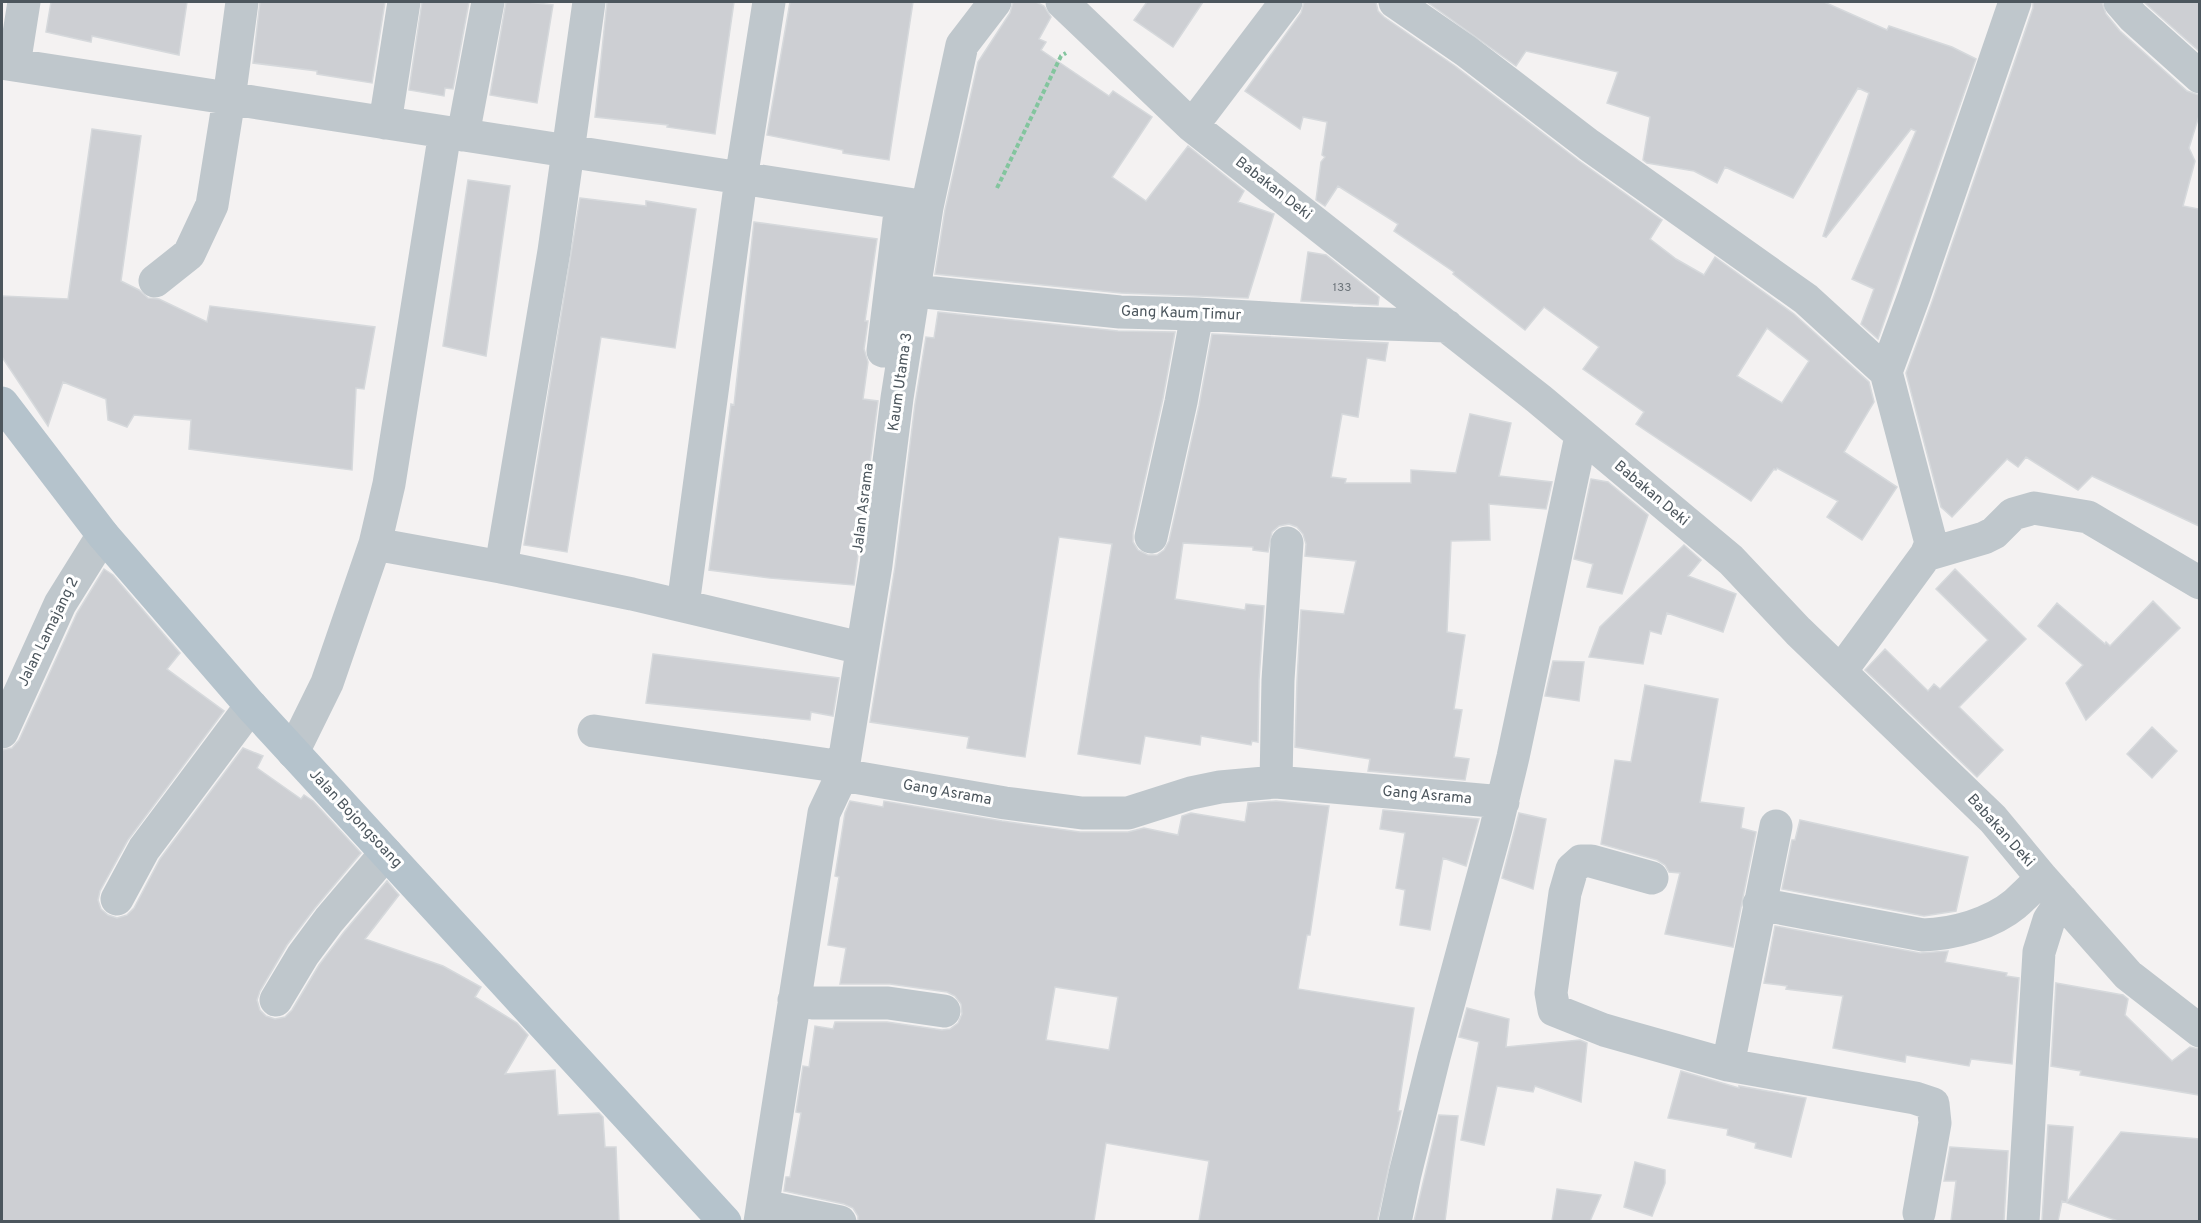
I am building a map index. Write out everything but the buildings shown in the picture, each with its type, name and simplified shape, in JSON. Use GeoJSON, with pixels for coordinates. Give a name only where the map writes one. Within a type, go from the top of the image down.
{"type":"FeatureCollection","features":[{"type":"Feature","properties":{"kind":"main road","name":"Jalan Bojongsoang"},"geometry":{"type":"LineString","coordinates":[[2,403],[103,535],[251,706],[725,1221]]}},
{"type":"Feature","properties":{"kind":"street"},"geometry":{"type":"LineString","coordinates":[[24,2],[8,64],[914,205]]}},
{"type":"Feature","properties":{"kind":"street"},"geometry":{"type":"LineString","coordinates":[[155,281],[189,254],[212,205],[242,2]]}},
{"type":"Feature","properties":{"kind":"street"},"geometry":{"type":"LineString","coordinates":[[385,123],[404,2]]}},
{"type":"Feature","properties":{"kind":"street"},"geometry":{"type":"LineString","coordinates":[[292,752],[327,683],[375,544],[389,484],[454,134],[488,2]]}},
{"type":"Feature","properties":{"kind":"street"},"geometry":{"type":"LineString","coordinates":[[501,567],[554,251],[589,2]]}},
{"type":"Feature","properties":{"kind":"street"},"geometry":{"type":"LineString","coordinates":[[683,605],[741,179],[769,2]]}},
{"type":"Feature","properties":{"kind":"street","name":"Kaum Utama 3"},"geometry":{"type":"LineString","coordinates":[[838,769],[854,647],[876,565],[897,398],[915,291],[914,205],[962,45],[996,2]]}},
{"type":"Feature","properties":{"kind":"street","name":"Babakan Deki"},"geometry":{"type":"LineString","coordinates":[[1062,2],[1192,126],[1448,326],[1731,560],[1798,631],[1993,819],[2128,975],[2199,1030]]}},
{"type":"Feature","properties":{"kind":"street"},"geometry":{"type":"LineString","coordinates":[[1192,126],[1286,2]]}},
{"type":"Feature","properties":{"kind":"street"},"geometry":{"type":"LineString","coordinates":[[1395,2],[1466,51],[1589,145],[1806,299],[1886,372],[1931,543],[1926,555],[1841,671]]}},
{"type":"Feature","properties":{"kind":"street"},"geometry":{"type":"LineString","coordinates":[[1886,372],[2015,2]]}},
{"type":"Feature","properties":{"kind":"street"},"geometry":{"type":"LineString","coordinates":[[2120,2],[2133,17],[2199,77]]}},
{"type":"Feature","properties":{"kind":"street","name":"Jalan Asrama"},"geometry":{"type":"LineString","coordinates":[[854,647],[914,205]]}},
{"type":"Feature","properties":{"kind":"street","name":"Gang Kaum Timur"},"geometry":{"type":"LineString","coordinates":[[915,291],[1120,312],[1448,326]]}},
{"type":"Feature","properties":{"kind":"street"},"geometry":{"type":"LineString","coordinates":[[1151,537],[1181,402],[1197,314]]}},
{"type":"Feature","properties":{"kind":"street"},"geometry":{"type":"LineString","coordinates":[[1395,1221],[1434,1057],[1503,802],[1581,436]]}},
{"type":"Feature","properties":{"kind":"street"},"geometry":{"type":"LineString","coordinates":[[1926,555],[1984,538],[1994,533],[2013,514],[2034,508],[2088,517],[2199,583]]}},
{"type":"Feature","properties":{"kind":"street","name":"Jalan Lamajang 2"},"geometry":{"type":"LineString","coordinates":[[2,732],[60,604],[103,535]]}},
{"type":"Feature","properties":{"kind":"street"},"geometry":{"type":"LineString","coordinates":[[1276,782],[1281,616],[1287,543]]}},
{"type":"Feature","properties":{"kind":"street"},"geometry":{"type":"LineString","coordinates":[[375,544],[501,567],[683,605],[854,647]]}},
{"type":"Feature","properties":{"kind":"street"},"geometry":{"type":"LineString","coordinates":[[117,899],[144,849],[251,706]]}},
{"type":"Feature","properties":{"kind":"street","name":"Gang Asrama"},"geometry":{"type":"LineString","coordinates":[[594,731],[838,769],[1005,803],[1082,813],[1128,813],[1220,786],[1276,782],[1503,802]]}},
{"type":"Feature","properties":{"kind":"street"},"geometry":{"type":"LineString","coordinates":[[838,769],[824,813],[761,1214],[840,1221]]}},
{"type":"Feature","properties":{"kind":"street"},"geometry":{"type":"LineString","coordinates":[[1728,1065],[1776,826]]}},
{"type":"Feature","properties":{"kind":"street"},"geometry":{"type":"LineString","coordinates":[[276,1000],[303,955],[329,920],[386,853]]}},
{"type":"Feature","properties":{"kind":"street"},"geometry":{"type":"LineString","coordinates":[[1652,878],[1591,861],[1581,861],[1572,869],[1565,892],[1551,993],[1554,1010],[1604,1030],[1728,1065],[1915,1098],[1933,1104],[1935,1123],[1919,1213]]}},
{"type":"Feature","properties":{"kind":"street"},"geometry":{"type":"LineString","coordinates":[[1759,904],[1923,935],[1941,935],[1999,915],[2014,904],[2052,889],[2049,920],[2039,952],[2023,1221]]}},
{"type":"Feature","properties":{"kind":"street"},"geometry":{"type":"LineString","coordinates":[[794,1000],[813,1003],[888,1003],[944,1011]]}},
{"type":"Feature","properties":{"kind":"path"},"geometry":{"type":"LineString","coordinates":[[997,188],[1061,57],[1096,32]]}}]}
